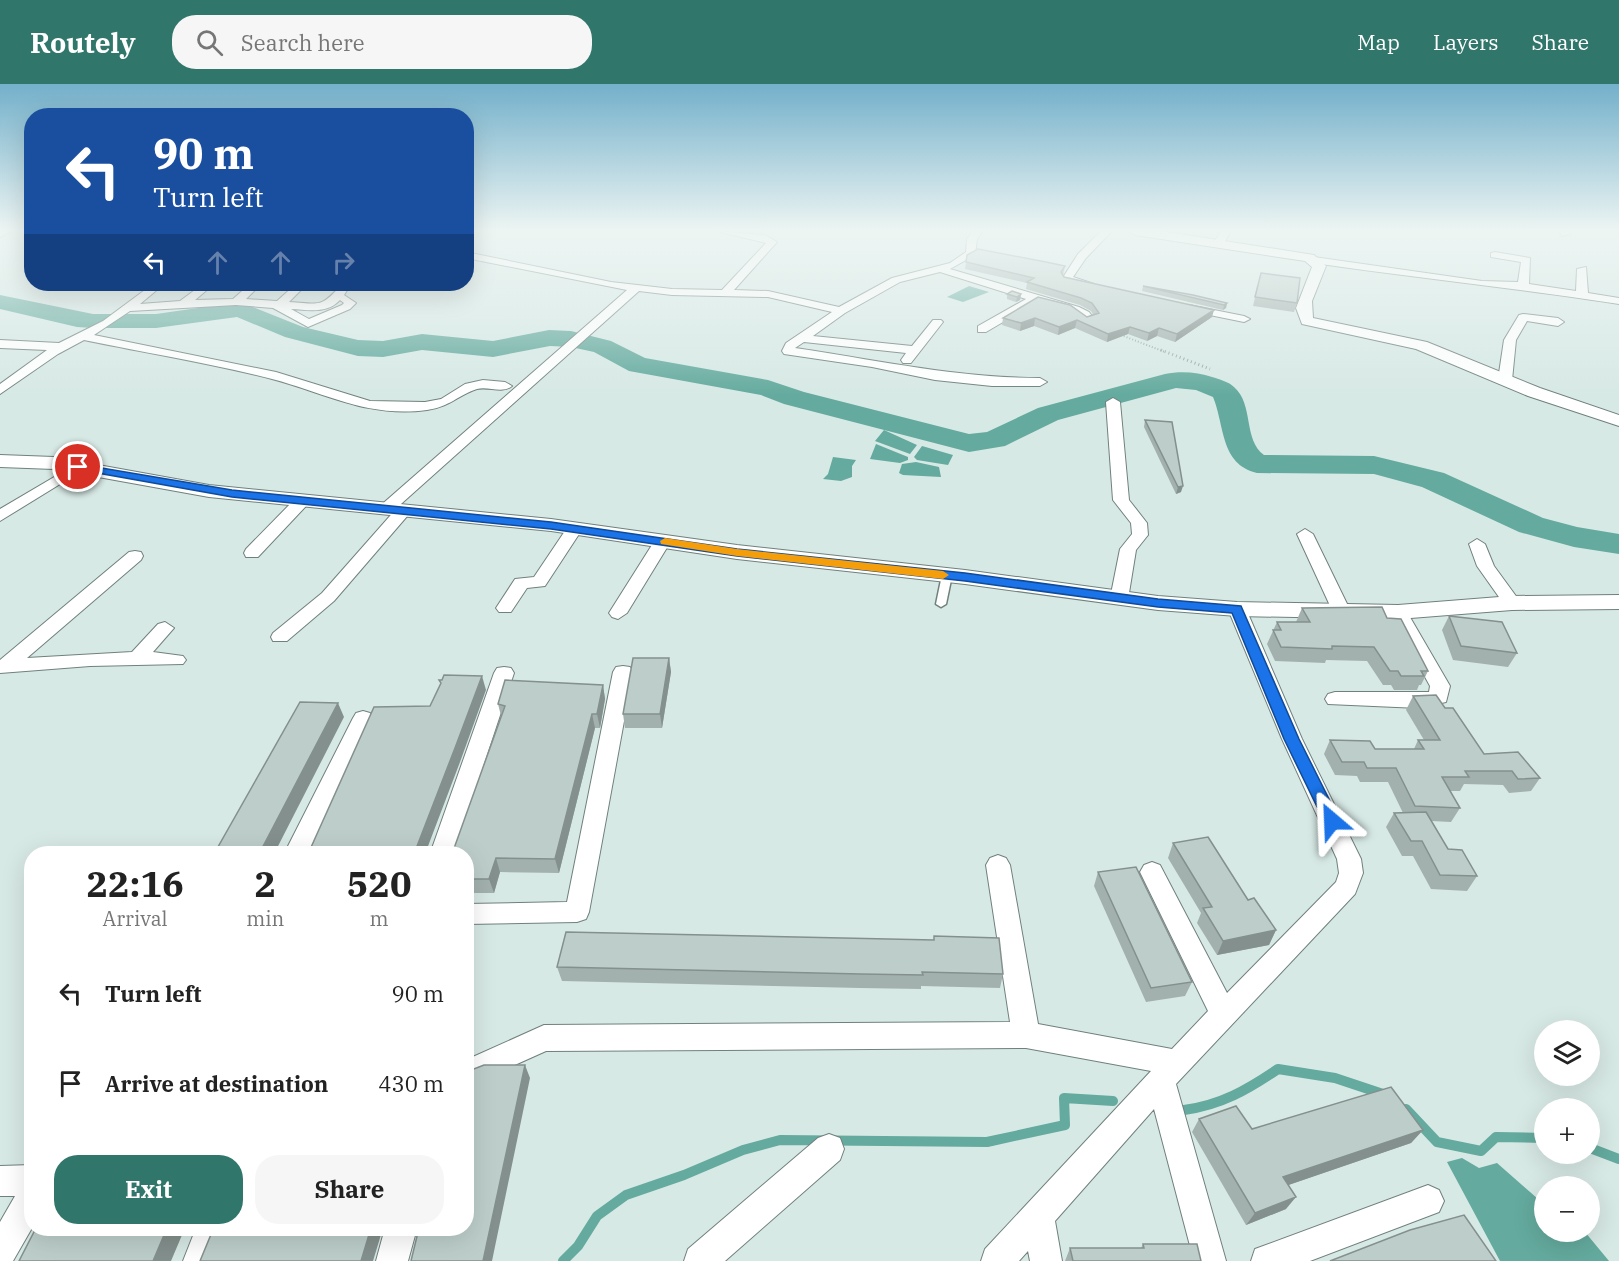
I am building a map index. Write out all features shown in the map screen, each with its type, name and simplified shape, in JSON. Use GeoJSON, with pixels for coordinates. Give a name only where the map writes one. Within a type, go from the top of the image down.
{"type":"FeatureCollection","features":[{"type":"Feature","properties":{"kind":"street"},"geometry":{"type":"LineString","coordinates":[[619,286],[672,292],[773,294],[816,307],[841,311]]}},
{"type":"Feature","properties":{"kind":"street"},"geometry":{"type":"LineString","coordinates":[[725,293],[732,286]]}},
{"type":"Feature","properties":{"kind":"street"},"geometry":{"type":"LineString","coordinates":[[885,286],[841,311],[790,346],[788,351],[945,377],[1040,382]]}},
{"type":"Feature","properties":{"kind":"street"},"geometry":{"type":"LineString","coordinates":[[994,286],[1075,309],[1085,314],[1089,320]]}},
{"type":"Feature","properties":{"kind":"street"},"geometry":{"type":"LineString","coordinates":[[1091,286],[1105,290]]}},
{"type":"Feature","properties":{"kind":"street"},"geometry":{"type":"LineString","coordinates":[[1309,286],[1304,303],[1304,315],[1307,321],[1407,341],[1453,357],[1595,415],[1619,421]]}},
{"type":"Feature","properties":{"kind":"street"},"geometry":{"type":"LineString","coordinates":[[1544,286],[1619,301]]}},
{"type":"Feature","properties":{"kind":"street"},"geometry":{"type":"LineString","coordinates":[[1582,286],[1582,295]]}},
{"type":"Feature","properties":{"kind":"street"},"geometry":{"type":"LineString","coordinates":[[280,637],[328,597],[395,510],[636,288]]}},
{"type":"Feature","properties":{"kind":"street"},"geometry":{"type":"LineString","coordinates":[[0,390],[59,347],[107,323],[149,291]]}},
{"type":"Feature","properties":{"kind":"street"},"geometry":{"type":"LineString","coordinates":[[183,304],[200,291]]}},
{"type":"Feature","properties":{"kind":"street"},"geometry":{"type":"LineString","coordinates":[[236,302],[248,291]]}},
{"type":"Feature","properties":{"kind":"street"},"geometry":{"type":"LineString","coordinates":[[278,306],[294,291]]}},
{"type":"Feature","properties":{"kind":"street"},"geometry":{"type":"LineString","coordinates":[[326,306],[342,291]]}},
{"type":"Feature","properties":{"kind":"street"},"geometry":{"type":"LineString","coordinates":[[278,306],[308,323],[346,308],[350,303],[345,297],[338,296]]}},
{"type":"Feature","properties":{"kind":"street"},"geometry":{"type":"LineString","coordinates":[[982,329],[1035,298]]}},
{"type":"Feature","properties":{"kind":"street"},"geometry":{"type":"LineString","coordinates":[[123,310],[236,302],[346,308]]}},
{"type":"Feature","properties":{"kind":"street"},"geometry":{"type":"LineString","coordinates":[[1177,305],[1244,319]]}},
{"type":"Feature","properties":{"kind":"street"},"geometry":{"type":"LineString","coordinates":[[1505,380],[1509,340],[1523,317],[1558,322]]}},
{"type":"Feature","properties":{"kind":"street"},"geometry":{"type":"LineString","coordinates":[[901,369],[937,322]]}},
{"type":"Feature","properties":{"kind":"street"},"geometry":{"type":"LineString","coordinates":[[82,336],[276,376],[352,402],[370,405],[425,406],[445,402],[470,387],[483,384],[505,386]]}},
{"type":"Feature","properties":{"kind":"street"},"geometry":{"type":"LineString","coordinates":[[803,338],[857,346],[915,350]]}},
{"type":"Feature","properties":{"kind":"street"},"geometry":{"type":"LineString","coordinates":[[0,344],[59,347]]}},
{"type":"Feature","properties":{"kind":"street"},"geometry":{"type":"LineString","coordinates":[[1113,402],[1121,500],[1139,524],[1140,535],[1128,549],[1119,599]]}},
{"type":"Feature","properties":{"kind":"street"},"geometry":{"type":"LineString","coordinates":[[0,461],[54,463],[209,491],[575,528],[748,554],[947,575],[1119,599],[1237,609],[1398,612],[1512,603],[1619,602]]}},
{"type":"Feature","properties":{"kind":"street"},"geometry":{"type":"LineString","coordinates":[[0,516],[78,467]]}},
{"type":"Feature","properties":{"kind":"street"},"geometry":{"type":"LineString","coordinates":[[252,553],[302,502]]}},
{"type":"Feature","properties":{"kind":"street"},"geometry":{"type":"LineString","coordinates":[[505,608],[520,583],[539,582],[575,528]]}},
{"type":"Feature","properties":{"kind":"street"},"geometry":{"type":"LineString","coordinates":[[1305,534],[1341,610]]}},
{"type":"Feature","properties":{"kind":"street"},"geometry":{"type":"LineString","coordinates":[[618,613],[663,541]]}},
{"type":"Feature","properties":{"kind":"street"},"geometry":{"type":"LineString","coordinates":[[1477,544],[1486,566],[1512,603]]}},
{"type":"Feature","properties":{"kind":"street"},"geometry":{"type":"LineString","coordinates":[[1,667],[135,556]]}},
{"type":"Feature","properties":{"kind":"street"},"geometry":{"type":"LineString","coordinates":[[997,1261],[1168,1072],[1346,887],[1351,873],[1349,859],[1292,739],[1237,609]]}},
{"type":"Feature","properties":{"kind":"street"},"geometry":{"type":"LineString","coordinates":[[1335,699],[1419,701],[1439,697],[1441,691],[1429,664],[1398,612]]}},
{"type":"Feature","properties":{"kind":"street"},"geometry":{"type":"LineString","coordinates":[[137,657],[165,628]]}},
{"type":"Feature","properties":{"kind":"street"},"geometry":{"type":"LineString","coordinates":[[1,667],[137,657],[177,660]]}},
{"type":"Feature","properties":{"kind":"street"},"geometry":{"type":"LineString","coordinates":[[474,914],[577,912],[622,672]]}},
{"type":"Feature","properties":{"kind":"street"},"geometry":{"type":"LineString","coordinates":[[445,846],[504,673]]}},
{"type":"Feature","properties":{"kind":"street"},"geometry":{"type":"LineString","coordinates":[[300,846],[363,718]]}},
{"type":"Feature","properties":{"kind":"street"},"geometry":{"type":"LineString","coordinates":[[998,865],[1026,1035]]}},
{"type":"Feature","properties":{"kind":"street"},"geometry":{"type":"LineString","coordinates":[[1152,872],[1224,1015]]}},
{"type":"Feature","properties":{"kind":"street"},"geometry":{"type":"LineString","coordinates":[[474,1070],[544,1038],[1026,1035],[1168,1072]]}},
{"type":"Feature","properties":{"kind":"street"},"geometry":{"type":"LineString","coordinates":[[1168,1072],[1210,1261]]}},
{"type":"Feature","properties":{"kind":"street"},"geometry":{"type":"LineString","coordinates":[[700,1261],[829,1149]]}},
{"type":"Feature","properties":{"kind":"street"},"geometry":{"type":"LineString","coordinates":[[0,1180],[24,1180]]}},
{"type":"Feature","properties":{"kind":"street"},"geometry":{"type":"LineString","coordinates":[[1267,1261],[1428,1201]]}},
{"type":"Feature","properties":{"kind":"street"},"geometry":{"type":"LineString","coordinates":[[0,1253],[24,1211]]}},
{"type":"Feature","properties":{"kind":"street"},"geometry":{"type":"LineString","coordinates":[[1038,1215],[1046,1261]]}},
{"type":"Feature","properties":{"kind":"street"},"geometry":{"type":"LineString","coordinates":[[199,1261],[209,1236]]}},
{"type":"Feature","properties":{"kind":"street"},"geometry":{"type":"LineString","coordinates":[[392,1261],[399,1236]]}},
{"type":"Feature","properties":{"kind":"lane"},"geometry":{"type":"LineString","coordinates":[[941,604],[947,575]]}},
{"type":"Feature","properties":{"kind":"path"},"geometry":{"type":"LineString","coordinates":[[1089,320],[1153,349],[1210,369]]}},
{"type":"Feature","properties":{"kind":"shaded area"},"geometry":{"type":"Polygon","coordinates":[[[969,286],[989,292],[963,302],[947,297],[969,286]]]}},
{"type":"Feature","properties":{"kind":"shaded area"},"geometry":{"type":"Polygon","coordinates":[[[884,430],[917,445],[910,454],[875,441],[884,430]]]}},
{"type":"Feature","properties":{"kind":"shaded area"},"geometry":{"type":"Polygon","coordinates":[[[876,444],[908,457],[908,460],[900,463],[870,459],[876,444]]]}},
{"type":"Feature","properties":{"kind":"shaded area"},"geometry":{"type":"Polygon","coordinates":[[[922,446],[953,455],[948,465],[917,460],[914,457],[922,446]]]}},
{"type":"Feature","properties":{"kind":"shaded area"},"geometry":{"type":"Polygon","coordinates":[[[833,457],[856,460],[852,466],[852,477],[841,481],[823,479],[828,474],[833,457]]]}},
{"type":"Feature","properties":{"kind":"shaded area"},"geometry":{"type":"Polygon","coordinates":[[[916,462],[939,467],[941,477],[899,473],[902,464],[916,462]]]}},
{"type":"Feature","properties":{"kind":"shaded area"},"geometry":{"type":"Polygon","coordinates":[[[1462,1158],[1479,1168],[1497,1163],[1534,1195],[1534,1242],[1593,1242],[1609,1261],[1500,1261],[1447,1162],[1462,1158]]]}},
{"type":"Feature","properties":{"kind":"building"},"geometry":{"type":"Polygon","coordinates":[[[1040,286],[1105,286],[1214,310],[1177,334],[1159,328],[1149,333],[1130,327],[1108,334],[1077,320],[1059,327],[1035,318],[1021,323],[1003,318],[1038,297],[1070,305],[1087,317],[1099,313],[1092,303],[1040,286]]]}},
{"type":"Feature","properties":{"kind":"building"},"geometry":{"type":"Polygon","coordinates":[[[1143,286],[1193,295],[1227,303],[1224,305],[1143,286]]]}},
{"type":"Feature","properties":{"kind":"building"},"geometry":{"type":"Polygon","coordinates":[[[1258,286],[1299,286],[1297,303],[1255,297],[1258,286]]]}},
{"type":"Feature","properties":{"kind":"building"},"geometry":{"type":"Polygon","coordinates":[[[1012,291],[1021,294],[1017,297],[1007,294],[1012,291]]]}},
{"type":"Feature","properties":{"kind":"building"},"geometry":{"type":"Polygon","coordinates":[[[1145,420],[1172,422],[1183,486],[1178,487],[1145,420]]]}},
{"type":"Feature","properties":{"kind":"building"},"geometry":{"type":"Polygon","coordinates":[[[1382,607],[1387,618],[1401,619],[1428,671],[1421,671],[1424,676],[1401,676],[1398,671],[1390,671],[1374,647],[1332,646],[1332,649],[1281,647],[1273,630],[1281,630],[1277,622],[1310,622],[1302,608],[1382,607]]]}},
{"type":"Feature","properties":{"kind":"building"},"geometry":{"type":"Polygon","coordinates":[[[1449,616],[1502,622],[1517,653],[1461,646],[1449,616]]]}},
{"type":"Feature","properties":{"kind":"building"},"geometry":{"type":"Polygon","coordinates":[[[633,658],[669,658],[660,714],[623,714],[633,658]]]}},
{"type":"Feature","properties":{"kind":"building"},"geometry":{"type":"Polygon","coordinates":[[[444,675],[482,676],[417,846],[312,846],[374,707],[430,706],[441,683],[439,680],[442,680],[444,675]]]}},
{"type":"Feature","properties":{"kind":"building"},"geometry":{"type":"Polygon","coordinates":[[[505,680],[603,685],[597,714],[592,714],[555,859],[496,858],[489,879],[474,879],[474,846],[455,846],[505,706],[498,704],[505,680]]]}},
{"type":"Feature","properties":{"kind":"building"},"geometry":{"type":"Polygon","coordinates":[[[1436,695],[1445,708],[1453,708],[1484,754],[1518,752],[1540,778],[1518,779],[1512,771],[1465,771],[1469,777],[1442,777],[1460,808],[1415,806],[1396,768],[1367,768],[1364,762],[1342,762],[1330,740],[1370,741],[1375,749],[1424,749],[1418,740],[1440,740],[1413,696],[1436,695]]]}},
{"type":"Feature","properties":{"kind":"building"},"geometry":{"type":"Polygon","coordinates":[[[300,702],[338,703],[263,846],[219,846],[300,702]]]}},
{"type":"Feature","properties":{"kind":"building"},"geometry":{"type":"Polygon","coordinates":[[[1426,812],[1448,849],[1462,850],[1477,876],[1440,875],[1422,841],[1411,841],[1394,813],[1426,812]]]}},
{"type":"Feature","properties":{"kind":"building"},"geometry":{"type":"Polygon","coordinates":[[[1208,837],[1248,900],[1254,898],[1276,930],[1223,941],[1203,908],[1212,907],[1173,843],[1208,837]]]}},
{"type":"Feature","properties":{"kind":"building"},"geometry":{"type":"Polygon","coordinates":[[[1136,867],[1192,982],[1151,988],[1098,872],[1136,867]]]}},
{"type":"Feature","properties":{"kind":"building"},"geometry":{"type":"Polygon","coordinates":[[[566,932],[934,940],[934,936],[999,938],[1003,974],[922,972],[923,975],[557,967],[566,932]]]}},
{"type":"Feature","properties":{"kind":"building"},"geometry":{"type":"Polygon","coordinates":[[[484,1065],[525,1065],[483,1261],[411,1261],[417,1236],[474,1236],[474,1069],[484,1065]]]}},
{"type":"Feature","properties":{"kind":"building"},"geometry":{"type":"Polygon","coordinates":[[[1391,1087],[1423,1130],[1283,1177],[1296,1197],[1255,1213],[1199,1119],[1236,1106],[1252,1129],[1391,1087]]]}},
{"type":"Feature","properties":{"kind":"building"},"geometry":{"type":"Polygon","coordinates":[[[1464,1215],[1496,1261],[1330,1261],[1410,1230],[1464,1215]]]}},
{"type":"Feature","properties":{"kind":"building"},"geometry":{"type":"Polygon","coordinates":[[[32,1236],[164,1236],[153,1261],[19,1261],[32,1236]]]}},
{"type":"Feature","properties":{"kind":"building"},"geometry":{"type":"Polygon","coordinates":[[[210,1236],[369,1236],[361,1261],[200,1261],[210,1236]]]}},
{"type":"Feature","properties":{"kind":"building"},"geometry":{"type":"Polygon","coordinates":[[[1143,1244],[1197,1244],[1201,1261],[1073,1261],[1070,1248],[1144,1248],[1143,1244]]]}},
{"type":"Feature","properties":{"kind":"waterway"},"geometry":{"type":"LineString","coordinates":[[0,302],[77,320],[93,321],[156,321],[240,309],[294,332],[358,348],[383,349],[422,342],[493,349],[524,345],[549,338],[571,339],[602,346],[638,365],[768,388],[794,398],[969,443],[994,440],[1048,414],[1175,380],[1201,382],[1224,392],[1243,450],[1257,464],[1374,465],[1433,480],[1531,525],[1574,537],[1619,544]]}},
{"type":"Feature","properties":{"kind":"waterway"},"geometry":{"type":"LineString","coordinates":[[1184,1110],[1233,1096],[1278,1069],[1335,1078],[1383,1094]]}},
{"type":"Feature","properties":{"kind":"waterway"},"geometry":{"type":"LineString","coordinates":[[563,1261],[578,1246],[597,1216],[626,1195],[684,1175],[743,1150],[780,1140],[987,1142],[1065,1125],[1064,1098],[1113,1101]]}},
{"type":"Feature","properties":{"kind":"waterway"},"geometry":{"type":"LineString","coordinates":[[1406,1109],[1437,1142],[1481,1151],[1496,1137],[1534,1138]]}},
{"type":"Feature","properties":{"kind":"waterway"},"geometry":{"type":"LineString","coordinates":[[1600,1152],[1619,1159]]}},
{"type":"Feature","properties":{"kind":"slow traffic"},"geometry":{"type":"LineString","coordinates":[[665,541],[737,552],[943,575]]}},
{"type":"Feature","properties":{"kind":"route"},"geometry":{"type":"LineString","coordinates":[[78,467],[232,494],[551,525],[737,552],[965,577],[1158,603],[1237,609],[1292,739],[1332,821]]}}]}
